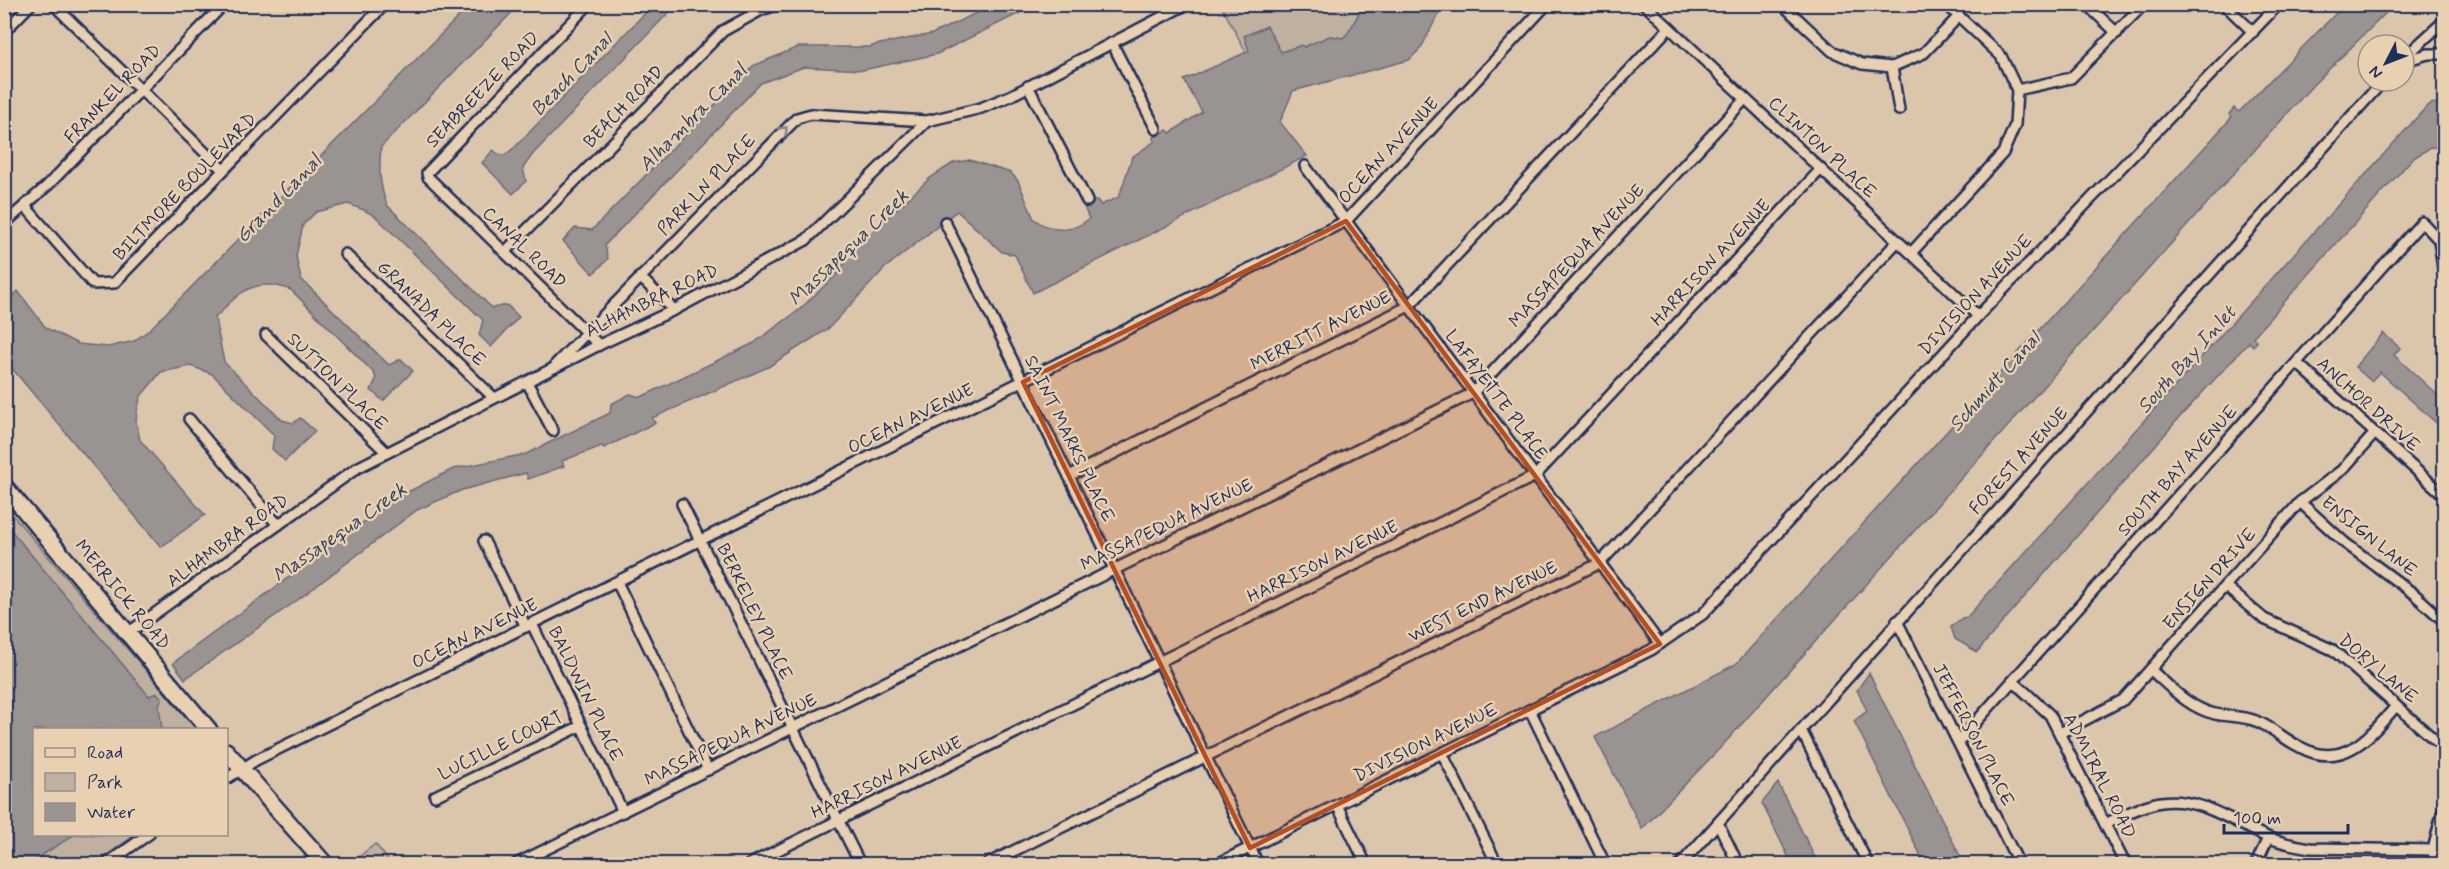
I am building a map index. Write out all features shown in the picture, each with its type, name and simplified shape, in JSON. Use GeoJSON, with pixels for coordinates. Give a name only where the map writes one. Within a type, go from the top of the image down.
{"type":"FeatureCollection","features":[{"type":"Feature","properties":{"kind":"main road","name":"MERRICK ROAD"},"geometry":{"type":"LineString","coordinates":[[4,486],[208,728]]}},
{"type":"Feature","properties":{"kind":"main road"},"geometry":{"type":"LineString","coordinates":[[228,753],[325,864]]}},
{"type":"Feature","properties":{"kind":"street"},"geometry":{"type":"LineString","coordinates":[[4,32],[31,4]]}},
{"type":"Feature","properties":{"kind":"street"},"geometry":{"type":"LineString","coordinates":[[52,4],[223,170]]}},
{"type":"Feature","properties":{"kind":"street","name":"FRANKEL ROAD"},"geometry":{"type":"LineString","coordinates":[[25,206],[224,4]]}},
{"type":"Feature","properties":{"kind":"street","name":"BILTMORE BOULEVARD"},"geometry":{"type":"LineString","coordinates":[[25,206],[93,284],[114,284],[385,4]]}},
{"type":"Feature","properties":{"kind":"street","name":"SEABREEZE ROAD"},"geometry":{"type":"LineString","coordinates":[[427,173],[590,4]]}},
{"type":"Feature","properties":{"kind":"street","name":"BEACH ROAD"},"geometry":{"type":"LineString","coordinates":[[505,252],[717,37],[738,20],[779,4]]}},
{"type":"Feature","properties":{"kind":"street"},"geometry":{"type":"LineString","coordinates":[[927,121],[981,108],[1187,4]]}},
{"type":"Feature","properties":{"kind":"street","name":"OCEAN AVENUE"},"geometry":{"type":"LineString","coordinates":[[228,778],[241,768],[1346,221],[1547,4]]}},
{"type":"Feature","properties":{"kind":"street","name":"CLINTON PLACE"},"geometry":{"type":"LineString","coordinates":[[1644,4],[1978,316]]}},
{"type":"Feature","properties":{"kind":"street"},"geometry":{"type":"LineString","coordinates":[[1782,4],[1832,51],[1862,64],[1892,67],[1924,53],[1959,16]]}},
{"type":"Feature","properties":{"kind":"street"},"geometry":{"type":"LineString","coordinates":[[1911,253],[2003,153],[2015,125],[2017,90],[2001,56],[1946,4]]}},
{"type":"Feature","properties":{"kind":"street"},"geometry":{"type":"LineString","coordinates":[[2086,4],[2117,33]]}},
{"type":"Feature","properties":{"kind":"street"},"geometry":{"type":"LineString","coordinates":[[2017,90],[2071,78],[2144,4]]}},
{"type":"Feature","properties":{"kind":"street"},"geometry":{"type":"LineString","coordinates":[[2224,4],[2253,32]]}},
{"type":"Feature","properties":{"kind":"street","name":"DIVISION AVENUE"},"geometry":{"type":"LineString","coordinates":[[1216,864],[1651,650],[1703,614],[1978,316],[2279,4]]}},
{"type":"Feature","properties":{"kind":"street"},"geometry":{"type":"LineString","coordinates":[[2416,49],[2445,21]]}},
{"type":"Feature","properties":{"kind":"street","name":"MERRITT AVENUE"},"geometry":{"type":"LineString","coordinates":[[1068,476],[1409,306],[1669,28]]}},
{"type":"Feature","properties":{"kind":"street"},"geometry":{"type":"LineString","coordinates":[[1112,43],[1156,129]]}},
{"type":"Feature","properties":{"kind":"street"},"geometry":{"type":"LineString","coordinates":[[2416,57],[2445,54]]}},
{"type":"Feature","properties":{"kind":"street"},"geometry":{"type":"LineString","coordinates":[[1892,67],[1899,110]]}},
{"type":"Feature","properties":{"kind":"street"},"geometry":{"type":"LineString","coordinates":[[1028,86],[1087,201]]}},
{"type":"Feature","properties":{"kind":"street","name":"FOREST AVENUE"},"geometry":{"type":"LineString","coordinates":[[1681,864],[2372,93]]}},
{"type":"Feature","properties":{"kind":"street","name":"MASSAPEQUA AVENUE"},"geometry":{"type":"LineString","coordinates":[[516,864],[1473,393],[1745,99]]}},
{"type":"Feature","properties":{"kind":"street","name":"PARK LN PLACE"},"geometry":{"type":"LineString","coordinates":[[550,370],[797,118],[811,114],[927,121]]}},
{"type":"Feature","properties":{"kind":"street","name":"ALHAMBRA ROAD"},"geometry":{"type":"LineString","coordinates":[[128,633],[357,468],[599,345],[674,310],[806,240],[927,121]]}},
{"type":"Feature","properties":{"kind":"street","name":"LAFAYETTE PLACE"},"geometry":{"type":"LineString","coordinates":[[1305,166],[1660,644]]}},
{"type":"Feature","properties":{"kind":"street","name":"HARRISON AVENUE"},"geometry":{"type":"LineString","coordinates":[[750,864],[1535,476],[1821,170]]}},
{"type":"Feature","properties":{"kind":"street","name":"CANAL ROAD"},"geometry":{"type":"LineString","coordinates":[[427,173],[428,177],[599,345]]}},
{"type":"Feature","properties":{"kind":"street"},"geometry":{"type":"LineString","coordinates":[[4,224],[25,206]]}},
{"type":"Feature","properties":{"kind":"street","name":"SAINT MARKS PLACE"},"geometry":{"type":"LineString","coordinates":[[945,222],[1258,864]]}},
{"type":"Feature","properties":{"kind":"street","name":"SOUTH BAY AVENUE"},"geometry":{"type":"LineString","coordinates":[[1959,741],[2422,222],[2439,240],[2445,274]]}},
{"type":"Feature","properties":{"kind":"street","name":"WEST END AVENUE"},"geometry":{"type":"LineString","coordinates":[[987,864],[1600,563],[1898,241]]}},
{"type":"Feature","properties":{"kind":"street","name":"GRANADA PLACE"},"geometry":{"type":"LineString","coordinates":[[345,254],[494,399]]}},
{"type":"Feature","properties":{"kind":"street"},"geometry":{"type":"LineString","coordinates":[[640,277],[674,310]]}},
{"type":"Feature","properties":{"kind":"street","name":"SUTTON PLACE"},"geometry":{"type":"LineString","coordinates":[[266,335],[386,452]]}},
{"type":"Feature","properties":{"kind":"street","name":"ANCHOR DRIVE"},"geometry":{"type":"LineString","coordinates":[[2296,363],[2445,495]]}},
{"type":"Feature","properties":{"kind":"street"},"geometry":{"type":"LineString","coordinates":[[527,382],[553,431]]}},
{"type":"Feature","properties":{"kind":"street"},"geometry":{"type":"LineString","coordinates":[[189,419],[278,525]]}},
{"type":"Feature","properties":{"kind":"street","name":"ENSIGN DRIVE"},"geometry":{"type":"LineString","coordinates":[[2060,733],[2123,700],[2300,502],[2342,470],[2375,433]]}},
{"type":"Feature","properties":{"kind":"street","name":"ENSIGN LANE"},"geometry":{"type":"LineString","coordinates":[[2300,502],[2345,543],[2414,594],[2445,621]]}},
{"type":"Feature","properties":{"kind":"street","name":"BERKELEY PLACE"},"geometry":{"type":"LineString","coordinates":[[682,504],[860,864]]}},
{"type":"Feature","properties":{"kind":"street","name":"BALDWIN PLACE"},"geometry":{"type":"LineString","coordinates":[[484,541],[582,726],[623,812]]}},
{"type":"Feature","properties":{"kind":"street"},"geometry":{"type":"LineString","coordinates":[[617,582],[708,770]]}},
{"type":"Feature","properties":{"kind":"street","name":"DORY LANE"},"geometry":{"type":"LineString","coordinates":[[2225,586],[2264,619],[2333,650],[2445,748]]}},
{"type":"Feature","properties":{"kind":"street","name":"JEFFERSON PLACE"},"geometry":{"type":"LineString","coordinates":[[1898,621],[2019,864]]}},
{"type":"Feature","properties":{"kind":"street"},"geometry":{"type":"LineString","coordinates":[[2151,670],[2199,708],[2214,714],[2254,720],[2302,749],[2320,753],[2343,752],[2361,744],[2396,706]]}},
{"type":"Feature","properties":{"kind":"street","name":"ADMIRAL ROAD"},"geometry":{"type":"LineString","coordinates":[[2013,681],[2047,711],[2125,864]]}},
{"type":"Feature","properties":{"kind":"street"},"geometry":{"type":"LineString","coordinates":[[1530,710],[1605,864]]}},
{"type":"Feature","properties":{"kind":"street","name":"LUCILLE COURT"},"geometry":{"type":"LineString","coordinates":[[435,796],[582,726]]}},
{"type":"Feature","properties":{"kind":"street"},"geometry":{"type":"LineString","coordinates":[[1801,729],[1868,864]]}},
{"type":"Feature","properties":{"kind":"street"},"geometry":{"type":"LineString","coordinates":[[1442,753],[1497,864]]}},
{"type":"Feature","properties":{"kind":"street"},"geometry":{"type":"LineString","coordinates":[[2105,824],[2148,805],[2179,802],[2215,812],[2268,838],[2310,848],[2433,850]]}},
{"type":"Feature","properties":{"kind":"street"},"geometry":{"type":"LineString","coordinates":[[1337,805],[1366,864]]}},
{"type":"Feature","properties":{"kind":"street"},"geometry":{"type":"LineString","coordinates":[[2435,864],[2433,850],[2445,806]]}},
{"type":"Feature","properties":{"kind":"street"},"geometry":{"type":"LineString","coordinates":[[1718,823],[1738,864]]}},
{"type":"Feature","properties":{"kind":"street"},"geometry":{"type":"LineString","coordinates":[[106,864],[145,836]]}},
{"type":"Feature","properties":{"kind":"street"},"geometry":{"type":"LineString","coordinates":[[2256,864],[2268,838]]}},
{"type":"Feature","properties":{"kind":"highlighted area"},"geometry":{"type":"Polygon","coordinates":[[[1346,221],[1660,644],[1250,848],[1023,382],[1346,221]]]}},
{"type":"Feature","properties":{"kind":"green space"},"geometry":{"type":"Polygon","coordinates":[[[1221,5],[1364,5],[1343,38],[1330,36],[1304,47],[1302,45],[1281,52],[1246,52],[1221,5]]]}},
{"type":"Feature","properties":{"kind":"green space"},"geometry":{"type":"Polygon","coordinates":[[[4,505],[195,728],[33,728],[33,836],[134,836],[94,864],[5,864],[4,505]]]}},
{"type":"Feature","properties":{"kind":"green space"},"geometry":{"type":"Polygon","coordinates":[[[375,844],[392,864],[350,864],[375,844]]]}},
{"type":"Feature","properties":{"kind":"water","name":"Grand Canal"},"geometry":{"type":"Polygon","coordinates":[[[471,4],[519,5],[381,147],[381,183],[387,205],[492,308],[507,305],[519,317],[491,347],[479,335],[483,320],[375,216],[348,204],[316,212],[303,225],[296,256],[301,279],[389,365],[401,359],[413,371],[383,401],[371,390],[376,379],[374,373],[291,290],[266,285],[248,289],[240,294],[215,318],[224,362],[282,420],[293,423],[300,418],[315,431],[285,461],[272,449],[274,435],[212,374],[191,366],[161,372],[141,396],[136,421],[140,440],[205,515],[161,547],[5,360],[5,303],[18,291],[46,328],[78,344],[108,347],[134,341],[149,330],[471,4]]]}},
{"type":"Feature","properties":{"kind":"water"},"geometry":{"type":"Polygon","coordinates":[[[651,4],[676,5],[533,154],[523,168],[526,181],[513,194],[482,163],[493,150],[505,155],[515,147],[647,11],[651,4]]]}},
{"type":"Feature","properties":{"kind":"water"},"geometry":{"type":"Polygon","coordinates":[[[993,5],[1036,5],[937,54],[863,70],[804,67],[761,83],[605,245],[608,259],[593,274],[563,241],[575,228],[592,230],[753,66],[798,47],[870,47],[932,34],[993,5]]]}},
{"type":"Feature","properties":{"kind":"water"},"geometry":{"type":"Polygon","coordinates":[[[1364,5],[1443,5],[1421,48],[1409,60],[1293,91],[1280,122],[1307,156],[1033,293],[1015,255],[1002,252],[957,211],[885,268],[829,328],[768,367],[652,418],[655,423],[604,448],[602,446],[562,461],[564,466],[528,479],[526,473],[462,490],[417,510],[299,599],[185,679],[173,663],[396,498],[453,469],[526,454],[610,413],[611,404],[630,394],[641,397],[754,343],[799,310],[837,274],[855,248],[930,178],[953,163],[970,160],[1011,173],[1018,181],[1034,219],[1055,229],[1075,227],[1089,219],[1084,207],[1097,200],[1101,205],[1119,197],[1132,157],[1155,141],[1153,138],[1167,130],[1170,133],[1202,112],[1184,80],[1249,51],[1244,36],[1267,26],[1281,52],[1302,45],[1304,47],[1330,36],[1343,38],[1364,5]]]}},
{"type":"Feature","properties":{"kind":"water","name":"Schmidt Canal"},"geometry":{"type":"Polygon","coordinates":[[[2344,5],[2394,5],[2366,33],[2356,33],[2356,43],[2312,86],[1723,745],[1642,829],[1595,737],[1736,664],[2232,117],[2229,114],[2234,108],[2239,112],[2344,5]]]}},
{"type":"Feature","properties":{"kind":"water"},"geometry":{"type":"Polygon","coordinates":[[[2444,102],[2444,148],[2431,147],[2412,159],[2253,337],[2257,342],[2253,346],[2249,342],[2179,418],[1977,652],[1955,639],[1951,627],[1962,618],[1967,617],[2429,104],[2444,102]]]}},
{"type":"Feature","properties":{"kind":"water"},"geometry":{"type":"Polygon","coordinates":[[[2383,333],[2400,348],[2394,355],[2444,401],[2444,430],[2380,372],[2371,381],[2355,367],[2383,333]]]}},
{"type":"Feature","properties":{"kind":"water"},"geometry":{"type":"Polygon","coordinates":[[[4,522],[149,696],[157,693],[162,698],[159,706],[162,728],[33,728],[33,836],[72,836],[28,864],[5,864],[4,522]]]}},
{"type":"Feature","properties":{"kind":"water"},"geometry":{"type":"Polygon","coordinates":[[[1869,673],[1964,864],[1925,864],[1854,721],[1867,711],[1857,690],[1869,673]]]}},
{"type":"Feature","properties":{"kind":"water"},"geometry":{"type":"Polygon","coordinates":[[[1778,783],[1818,864],[1792,864],[1762,803],[1778,783]]]}},
{"type":"Feature","properties":{"kind":"water label","name":"Beach Canal"},"geometry":{"type":"Point","coordinates":[572,75]}},
{"type":"Feature","properties":{"kind":"water label","name":"Alhambra Canal"},"geometry":{"type":"Point","coordinates":[693,118]}},
{"type":"Feature","properties":{"kind":"water label","name":"Massapequa Creek"},"geometry":{"type":"Point","coordinates":[849,248]}},
{"type":"Feature","properties":{"kind":"water label","name":"South Bay Inlet"},"geometry":{"type":"Point","coordinates":[2187,360]}},
{"type":"Feature","properties":{"kind":"water label","name":"Massapequa Creek"},"geometry":{"type":"Point","coordinates":[340,533]}}]}
